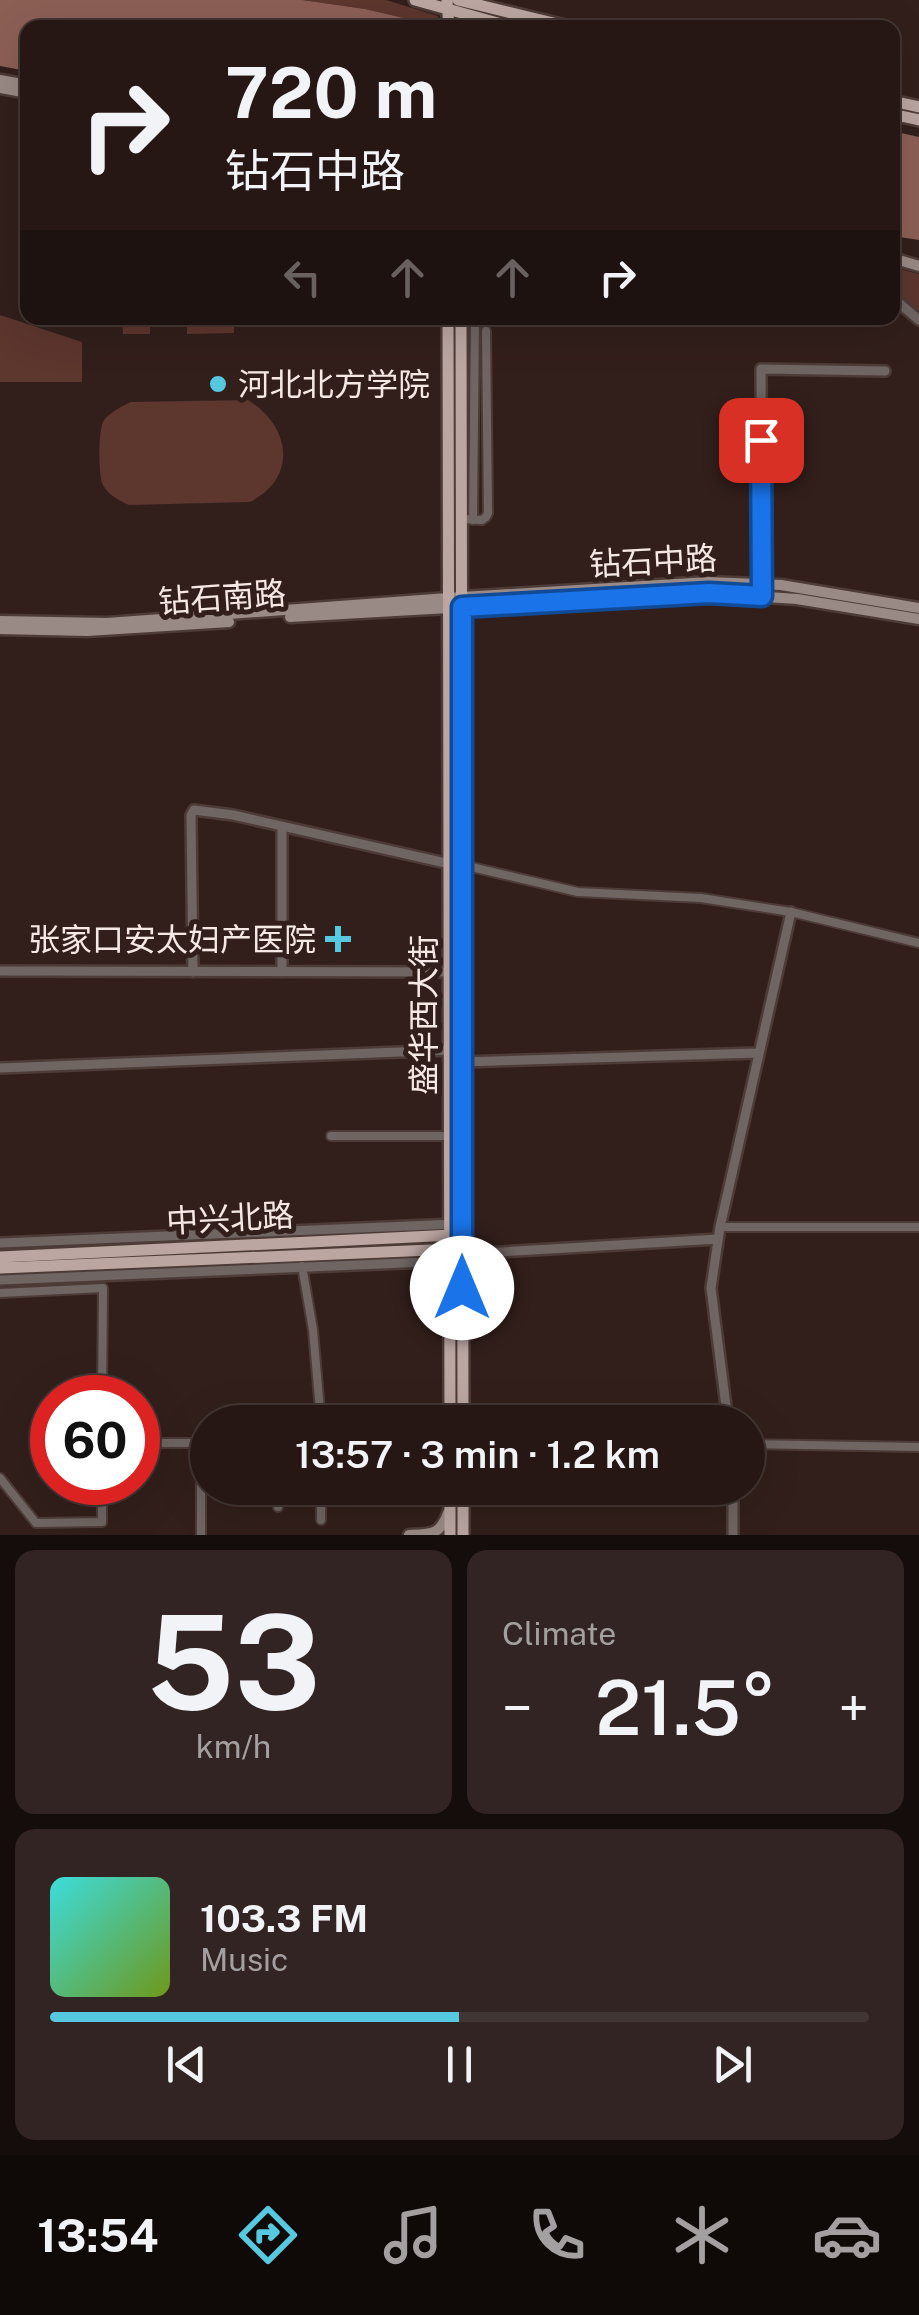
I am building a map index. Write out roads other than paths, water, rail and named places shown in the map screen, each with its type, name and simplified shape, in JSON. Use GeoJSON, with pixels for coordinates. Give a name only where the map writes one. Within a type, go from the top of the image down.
{"type":"FeatureCollection","features":[{"type":"Feature","properties":{"kind":"main road"},"geometry":{"type":"LineString","coordinates":[[415,0],[483,20]]}},
{"type":"Feature","properties":{"kind":"main road"},"geometry":{"type":"LineString","coordinates":[[455,13],[482,4],[543,20]]}},
{"type":"Feature","properties":{"kind":"main road","name":"盛华西大街"},"geometry":{"type":"LineString","coordinates":[[448,325],[448,603],[456,734]]}},
{"type":"Feature","properties":{"kind":"main road"},"geometry":{"type":"LineString","coordinates":[[460,325],[466,516]]}},
{"type":"Feature","properties":{"kind":"main road","name":"盛华西大街"},"geometry":{"type":"LineString","coordinates":[[451,1405],[462,1178],[456,734],[466,516]]}},
{"type":"Feature","properties":{"kind":"main road","name":"钻石中路"},"geometry":{"type":"LineString","coordinates":[[448,603],[676,584],[762,590],[919,619]]}},
{"type":"Feature","properties":{"kind":"main road","name":"钻石中路"},"geometry":{"type":"LineString","coordinates":[[762,590],[782,585],[919,608]]}},
{"type":"Feature","properties":{"kind":"main road","name":"钻石南路"},"geometry":{"type":"LineString","coordinates":[[0,620],[107,623],[448,603]]}},
{"type":"Feature","properties":{"kind":"main road","name":"钻石南路"},"geometry":{"type":"LineString","coordinates":[[0,628],[116,630],[448,603]]}},
{"type":"Feature","properties":{"kind":"main road","name":"盛华西大街"},"geometry":{"type":"LineString","coordinates":[[456,864],[450,972],[450,1136],[462,1316],[463,1405]]}},
{"type":"Feature","properties":{"kind":"main road","name":"中兴北路"},"geometry":{"type":"LineString","coordinates":[[0,1257],[457,1243]]}},
{"type":"Feature","properties":{"kind":"main road","name":"中兴北路"},"geometry":{"type":"LineString","coordinates":[[0,1268],[457,1243]]}},
{"type":"Feature","properties":{"kind":"main road"},"geometry":{"type":"LineString","coordinates":[[457,1535],[463,1505]]}},
{"type":"Feature","properties":{"kind":"main road"},"geometry":{"type":"LineString","coordinates":[[434,1534],[443,1526],[450,1507]]}},
{"type":"Feature","properties":{"kind":"main road"},"geometry":{"type":"LineString","coordinates":[[450,1507],[457,1535]]}},
{"type":"Feature","properties":{"kind":"main road"},"geometry":{"type":"LineString","coordinates":[[409,1535],[457,1535]]}},
{"type":"Feature","properties":{"kind":"street"},"geometry":{"type":"LineString","coordinates":[[475,325],[466,516],[482,520],[488,512],[486,331]]}},
{"type":"Feature","properties":{"kind":"street"},"geometry":{"type":"LineString","coordinates":[[762,590],[761,369],[885,371]]}},
{"type":"Feature","properties":{"kind":"street"},"geometry":{"type":"LineString","coordinates":[[193,972],[194,810],[578,892],[701,898],[791,912],[919,944]]}},
{"type":"Feature","properties":{"kind":"street"},"geometry":{"type":"LineString","coordinates":[[282,827],[282,972]]}},
{"type":"Feature","properties":{"kind":"street"},"geometry":{"type":"LineString","coordinates":[[726,1405],[712,1288],[718,1239],[791,912]]}},
{"type":"Feature","properties":{"kind":"street"},"geometry":{"type":"LineString","coordinates":[[0,971],[450,972]]}},
{"type":"Feature","properties":{"kind":"street"},"geometry":{"type":"LineString","coordinates":[[0,1068],[450,1050]]}},
{"type":"Feature","properties":{"kind":"street"},"geometry":{"type":"LineString","coordinates":[[462,1062],[758,1053]]}},
{"type":"Feature","properties":{"kind":"street"},"geometry":{"type":"LineString","coordinates":[[331,1136],[450,1136]]}},
{"type":"Feature","properties":{"kind":"street"},"geometry":{"type":"LineString","coordinates":[[457,1243],[468,1198],[462,1178]]}},
{"type":"Feature","properties":{"kind":"street"},"geometry":{"type":"LineString","coordinates":[[720,1227],[919,1228]]}},
{"type":"Feature","properties":{"kind":"street"},"geometry":{"type":"LineString","coordinates":[[0,1243],[718,1239]]}},
{"type":"Feature","properties":{"kind":"street"},"geometry":{"type":"LineString","coordinates":[[0,1280],[302,1266],[457,1243]]}},
{"type":"Feature","properties":{"kind":"street"},"geometry":{"type":"LineString","coordinates":[[302,1266],[320,1405]]}},
{"type":"Feature","properties":{"kind":"street"},"geometry":{"type":"LineString","coordinates":[[0,1293],[103,1288],[102,1375]]}},
{"type":"Feature","properties":{"kind":"street"},"geometry":{"type":"LineString","coordinates":[[160,1442],[190,1443]]}},
{"type":"Feature","properties":{"kind":"street"},"geometry":{"type":"LineString","coordinates":[[765,1444],[919,1447]]}},
{"type":"Feature","properties":{"kind":"street"},"geometry":{"type":"LineString","coordinates":[[0,1478],[36,1523],[102,1522],[102,1505]]}},
{"type":"Feature","properties":{"kind":"street"},"geometry":{"type":"LineString","coordinates":[[201,1535],[202,1505]]}},
{"type":"Feature","properties":{"kind":"street"},"geometry":{"type":"LineString","coordinates":[[321,1505],[321,1520]]}},
{"type":"Feature","properties":{"kind":"street"},"geometry":{"type":"LineString","coordinates":[[733,1505],[733,1535]]}},
{"type":"Feature","properties":{"kind":"place","name":"河北北方学院"},"geometry":{"type":"Point","coordinates":[218,384]}},
{"type":"Feature","properties":{"kind":"place","name":"张家口安太妇产医院"},"geometry":{"type":"Point","coordinates":[338,939]}}]}
